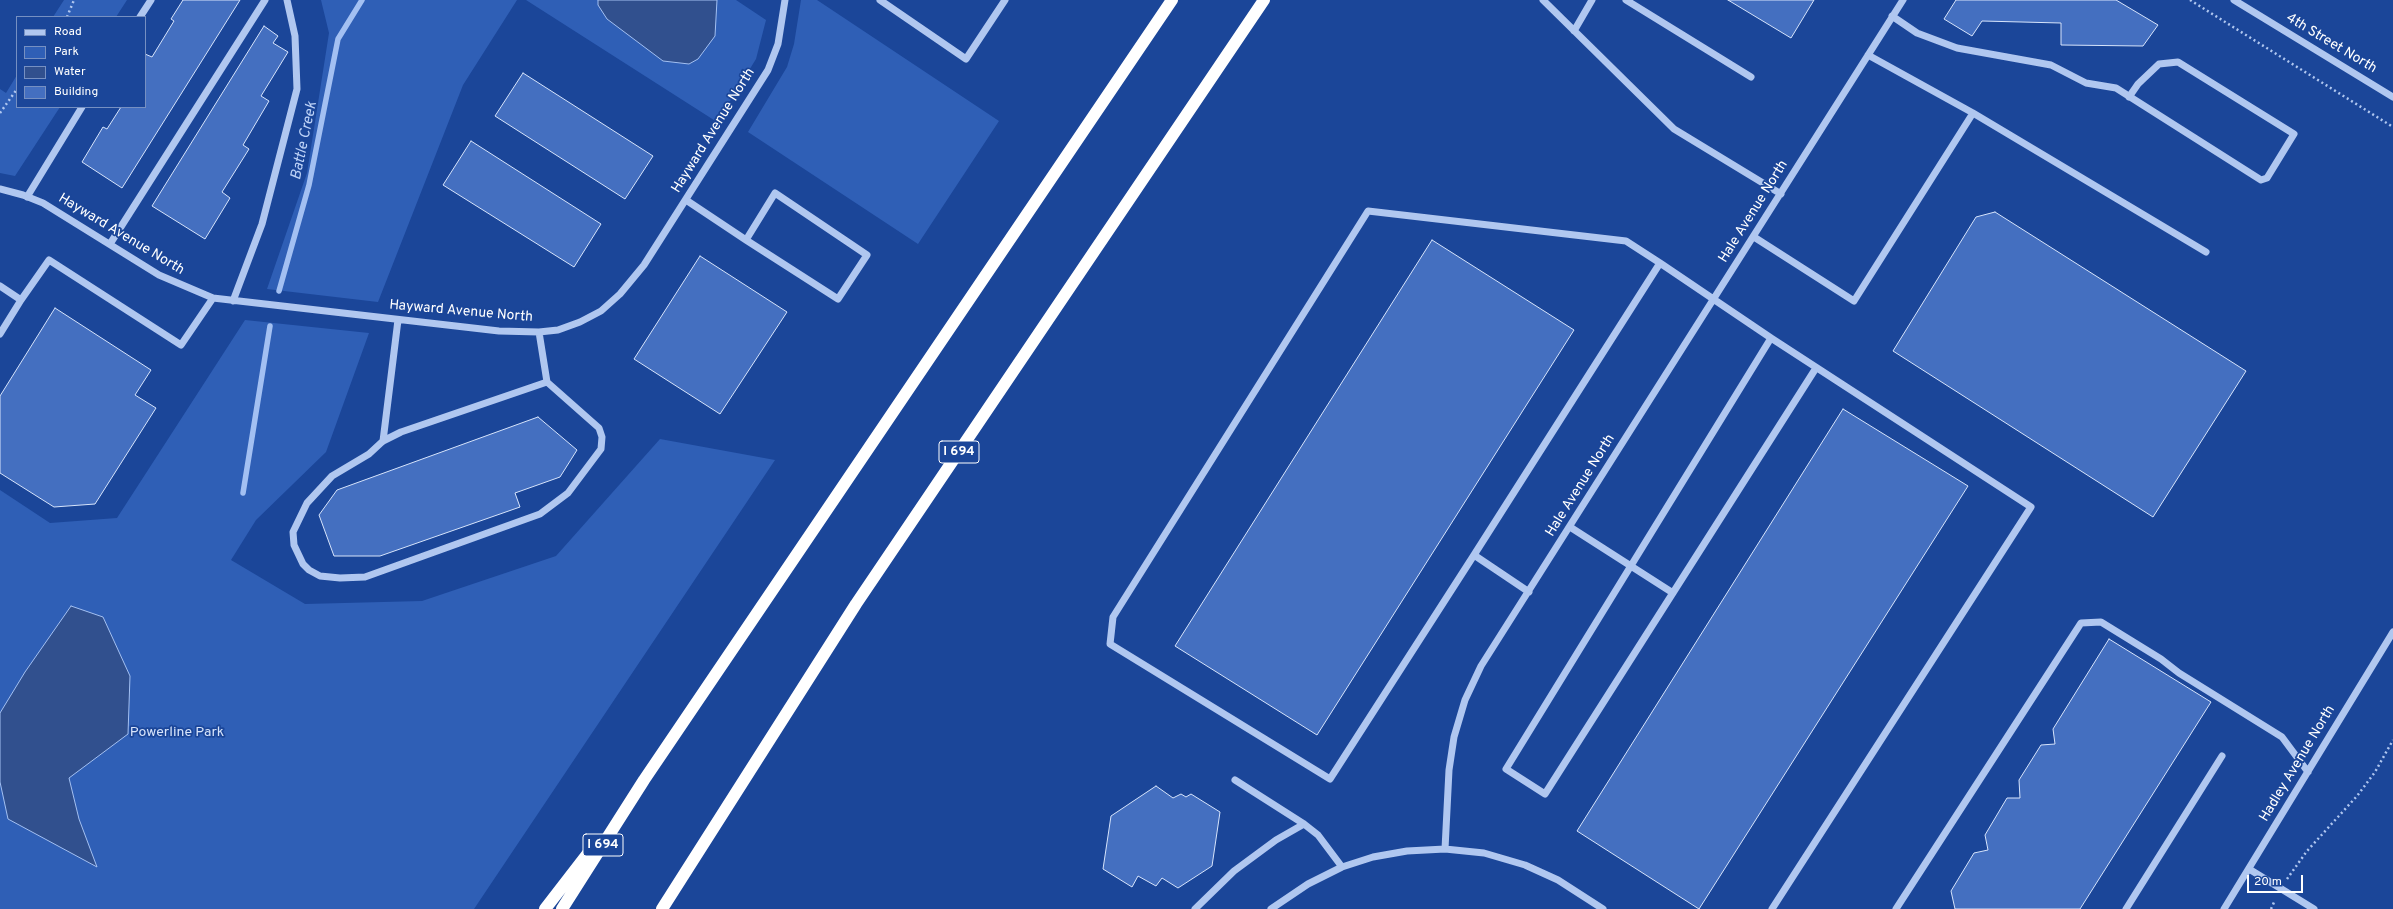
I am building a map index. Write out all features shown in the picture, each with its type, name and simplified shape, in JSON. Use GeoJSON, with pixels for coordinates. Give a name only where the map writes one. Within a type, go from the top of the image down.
{"type":"FeatureCollection","features":[{"type":"Feature","properties":{"kind":"highway","name":"I 694"},"geometry":{"type":"LineString","coordinates":[[562,909],[644,780],[1172,0]]}},
{"type":"Feature","properties":{"kind":"highway","name":"I 694"},"geometry":{"type":"LineString","coordinates":[[662,909],[856,604],[1264,0]]}},
{"type":"Feature","properties":{"kind":"highway"},"geometry":{"type":"LineString","coordinates":[[545,909],[644,780]]}},
{"type":"Feature","properties":{"kind":"street"},"geometry":{"type":"LineString","coordinates":[[141,16],[151,0]]}},
{"type":"Feature","properties":{"kind":"street"},"geometry":{"type":"LineString","coordinates":[[110,244],[266,0]]}},
{"type":"Feature","properties":{"kind":"street"},"geometry":{"type":"LineString","coordinates":[[233,301],[262,224],[297,89],[295,36],[287,0]]}},
{"type":"Feature","properties":{"kind":"street","name":"Hayward Avenue North"},"geometry":{"type":"LineString","coordinates":[[0,188],[27,196],[60,213],[159,276],[213,298],[499,331],[539,332],[558,330],[580,322],[613,301],[644,265],[768,70],[778,44],[785,0]]}},
{"type":"Feature","properties":{"kind":"street"},"geometry":{"type":"LineString","coordinates":[[880,0],[966,59],[1005,0]]}},
{"type":"Feature","properties":{"kind":"street"},"geometry":{"type":"LineString","coordinates":[[1542,0],[1674,129],[1781,194]]}},
{"type":"Feature","properties":{"kind":"street"},"geometry":{"type":"LineString","coordinates":[[1574,31],[1592,0]]}},
{"type":"Feature","properties":{"kind":"street"},"geometry":{"type":"LineString","coordinates":[[1626,0],[1751,76]]}},
{"type":"Feature","properties":{"kind":"street","name":"Hale Avenue North"},"geometry":{"type":"LineString","coordinates":[[1445,849],[1451,757],[1454,737],[1465,700],[1481,666],[1754,238],[1903,0]]}},
{"type":"Feature","properties":{"kind":"street","name":"4th Street North"},"geometry":{"type":"LineString","coordinates":[[2234,0],[2393,97]]}},
{"type":"Feature","properties":{"kind":"street"},"geometry":{"type":"LineString","coordinates":[[1892,16],[1917,33],[1956,48],[2051,65],[2086,84],[2116,88],[2129,97],[2261,180],[2267,178],[2294,134],[2178,62],[2159,64],[2138,84],[2129,97]]}},
{"type":"Feature","properties":{"kind":"street"},"geometry":{"type":"LineString","coordinates":[[1868,55],[1973,113],[2206,252]]}},
{"type":"Feature","properties":{"kind":"street"},"geometry":{"type":"LineString","coordinates":[[27,196],[81,108]]}},
{"type":"Feature","properties":{"kind":"street"},"geometry":{"type":"LineString","coordinates":[[1754,238],[1854,301],[1973,113]]}},
{"type":"Feature","properties":{"kind":"street"},"geometry":{"type":"LineString","coordinates":[[686,200],[746,240],[838,298],[868,255],[775,193],[746,240]]}},
{"type":"Feature","properties":{"kind":"street"},"geometry":{"type":"LineString","coordinates":[[1660,263],[1330,779],[1110,644],[1113,617],[1368,212],[1626,241],[1660,263],[1714,301],[1816,368],[2031,507],[1772,909]]}},
{"type":"Feature","properties":{"kind":"street"},"geometry":{"type":"LineString","coordinates":[[0,334],[21,300],[49,260],[181,345],[213,298]]}},
{"type":"Feature","properties":{"kind":"street"},"geometry":{"type":"LineString","coordinates":[[0,286],[21,300]]}},
{"type":"Feature","properties":{"kind":"street"},"geometry":{"type":"LineString","coordinates":[[384,441],[398,320]]}},
{"type":"Feature","properties":{"kind":"street"},"geometry":{"type":"LineString","coordinates":[[539,332],[547,382],[599,428],[602,437],[601,449],[568,493],[540,514],[365,576],[340,578],[320,576],[308,570],[303,564],[294,545],[293,532],[307,503],[332,476],[369,454],[384,441],[401,432],[547,382]]}},
{"type":"Feature","properties":{"kind":"street"},"geometry":{"type":"LineString","coordinates":[[1771,338],[1506,769],[1545,794],[1816,368]]}},
{"type":"Feature","properties":{"kind":"street"},"geometry":{"type":"LineString","coordinates":[[1570,527],[1673,593]]}},
{"type":"Feature","properties":{"kind":"street"},"geometry":{"type":"LineString","coordinates":[[1474,555],[1528,592]]}},
{"type":"Feature","properties":{"kind":"street"},"geometry":{"type":"LineString","coordinates":[[1896,909],[2081,623],[2101,622],[2161,659],[2179,673],[2282,737],[2308,772]]}},
{"type":"Feature","properties":{"kind":"street","name":"Hadley Avenue North"},"geometry":{"type":"LineString","coordinates":[[2224,909],[2393,632]]}},
{"type":"Feature","properties":{"kind":"street"},"geometry":{"type":"LineString","coordinates":[[2126,909],[2222,756]]}},
{"type":"Feature","properties":{"kind":"street"},"geometry":{"type":"LineString","coordinates":[[1235,780],[1304,824],[1318,835],[1342,866]]}},
{"type":"Feature","properties":{"kind":"street"},"geometry":{"type":"LineString","coordinates":[[1195,909],[1234,871],[1276,840],[1304,824]]}},
{"type":"Feature","properties":{"kind":"street"},"geometry":{"type":"LineString","coordinates":[[1271,909],[1308,884],[1342,866],[1373,857],[1407,851],[1445,849],[1484,854],[1525,865],[1558,880],[1603,909]]}},
{"type":"Feature","properties":{"kind":"street"},"geometry":{"type":"LineString","coordinates":[[2249,869],[2314,909]]}},
{"type":"Feature","properties":{"kind":"path"},"geometry":{"type":"LineString","coordinates":[[66,16],[74,0]]}},
{"type":"Feature","properties":{"kind":"path"},"geometry":{"type":"LineString","coordinates":[[2190,0],[2393,127]]}},
{"type":"Feature","properties":{"kind":"path"},"geometry":{"type":"LineString","coordinates":[[0,113],[16,90]]}},
{"type":"Feature","properties":{"kind":"path"},"geometry":{"type":"LineString","coordinates":[[2290,874],[2306,851],[2357,796],[2376,772],[2393,740]]}},
{"type":"Feature","properties":{"kind":"path"},"geometry":{"type":"LineString","coordinates":[[2271,909],[2274,902]]}},
{"type":"Feature","properties":{"kind":"green space"},"geometry":{"type":"Polygon","coordinates":[[[64,0],[127,0],[117,16],[54,16],[64,0]]]}},
{"type":"Feature","properties":{"kind":"green space"},"geometry":{"type":"Polygon","coordinates":[[[321,0],[517,0],[463,85],[378,302],[267,289],[307,173],[329,33],[321,0]]]}},
{"type":"Feature","properties":{"kind":"green space"},"geometry":{"type":"Polygon","coordinates":[[[526,0],[736,0],[766,20],[756,59],[717,122],[526,0]]]}},
{"type":"Feature","properties":{"kind":"green space"},"geometry":{"type":"Polygon","coordinates":[[[801,0],[817,0],[999,121],[918,244],[748,132],[787,67],[794,44],[801,0]]]}},
{"type":"Feature","properties":{"kind":"green space"},"geometry":{"type":"Polygon","coordinates":[[[16,77],[16,108],[59,108],[15,176],[0,173],[0,89],[6,93],[16,77]]]}},
{"type":"Feature","properties":{"kind":"green space","name":"Powerline Park"},"geometry":{"type":"Polygon","coordinates":[[[245,320],[369,333],[326,452],[256,520],[231,560],[305,604],[422,601],[556,556],[660,439],[775,460],[474,909],[0,909],[0,490],[50,523],[117,518],[245,320]]]}},
{"type":"Feature","properties":{"kind":"water"},"geometry":{"type":"Polygon","coordinates":[[[598,0],[717,0],[715,36],[698,59],[689,64],[663,61],[607,19],[598,5],[598,0]]]}},
{"type":"Feature","properties":{"kind":"water"},"geometry":{"type":"Polygon","coordinates":[[[71,606],[103,617],[130,676],[128,734],[69,778],[79,819],[97,867],[8,819],[0,782],[0,713],[25,672],[71,606]]]}},
{"type":"Feature","properties":{"kind":"building"},"geometry":{"type":"Polygon","coordinates":[[[183,0],[240,0],[122,188],[82,162],[103,127],[107,129],[120,108],[146,108],[146,54],[152,57],[174,21],[171,19],[183,0]]]}},
{"type":"Feature","properties":{"kind":"building"},"geometry":{"type":"Polygon","coordinates":[[[1728,0],[1814,0],[1791,38],[1728,0]]]}},
{"type":"Feature","properties":{"kind":"building"},"geometry":{"type":"Polygon","coordinates":[[[1956,0],[2116,0],[2158,25],[2143,46],[2061,45],[2061,23],[1982,21],[1972,36],[1944,19],[1956,0]]]}},
{"type":"Feature","properties":{"kind":"building"},"geometry":{"type":"Polygon","coordinates":[[[264,26],[278,36],[273,43],[288,52],[261,96],[269,101],[243,145],[249,149],[222,192],[230,198],[205,239],[152,206],[264,26]]]}},
{"type":"Feature","properties":{"kind":"building"},"geometry":{"type":"Polygon","coordinates":[[[523,73],[653,156],[625,199],[495,116],[523,73]]]}},
{"type":"Feature","properties":{"kind":"building"},"geometry":{"type":"Polygon","coordinates":[[[471,141],[601,224],[574,267],[443,185],[471,141]]]}},
{"type":"Feature","properties":{"kind":"building"},"geometry":{"type":"Polygon","coordinates":[[[1995,212],[2246,371],[2153,517],[1893,351],[1976,217],[1995,212]]]}},
{"type":"Feature","properties":{"kind":"building"},"geometry":{"type":"Polygon","coordinates":[[[1432,240],[1574,330],[1317,735],[1175,646],[1432,240]]]}},
{"type":"Feature","properties":{"kind":"building"},"geometry":{"type":"Polygon","coordinates":[[[700,256],[787,312],[720,414],[634,359],[700,256]]]}},
{"type":"Feature","properties":{"kind":"building"},"geometry":{"type":"Polygon","coordinates":[[[55,308],[151,370],[135,395],[156,408],[95,504],[54,507],[0,473],[0,396],[55,308]]]}},
{"type":"Feature","properties":{"kind":"building"},"geometry":{"type":"Polygon","coordinates":[[[1843,409],[1968,486],[1699,909],[1577,831],[1843,409]]]}},
{"type":"Feature","properties":{"kind":"building"},"geometry":{"type":"Polygon","coordinates":[[[538,417],[577,450],[560,477],[515,493],[520,507],[380,556],[334,556],[319,515],[337,490],[538,417]]]}},
{"type":"Feature","properties":{"kind":"building"},"geometry":{"type":"Polygon","coordinates":[[[2109,639],[2211,702],[2080,909],[1955,909],[1951,891],[1974,853],[1988,850],[1985,835],[2007,798],[2020,798],[2019,780],[2041,745],[2055,744],[2053,729],[2109,639]]]}},
{"type":"Feature","properties":{"kind":"building"},"geometry":{"type":"Polygon","coordinates":[[[1156,786],[1173,798],[1181,794],[1186,797],[1191,794],[1220,812],[1212,866],[1178,888],[1162,878],[1156,886],[1138,876],[1132,887],[1103,869],[1111,816],[1156,786]]]}},
{"type":"Feature","properties":{"kind":"waterway","name":"Battle Creek"},"geometry":{"type":"LineString","coordinates":[[279,291],[309,185],[338,39],[362,0]]}},
{"type":"Feature","properties":{"kind":"waterway","name":"Battle Creek"},"geometry":{"type":"LineString","coordinates":[[243,493],[270,326]]}}]}
